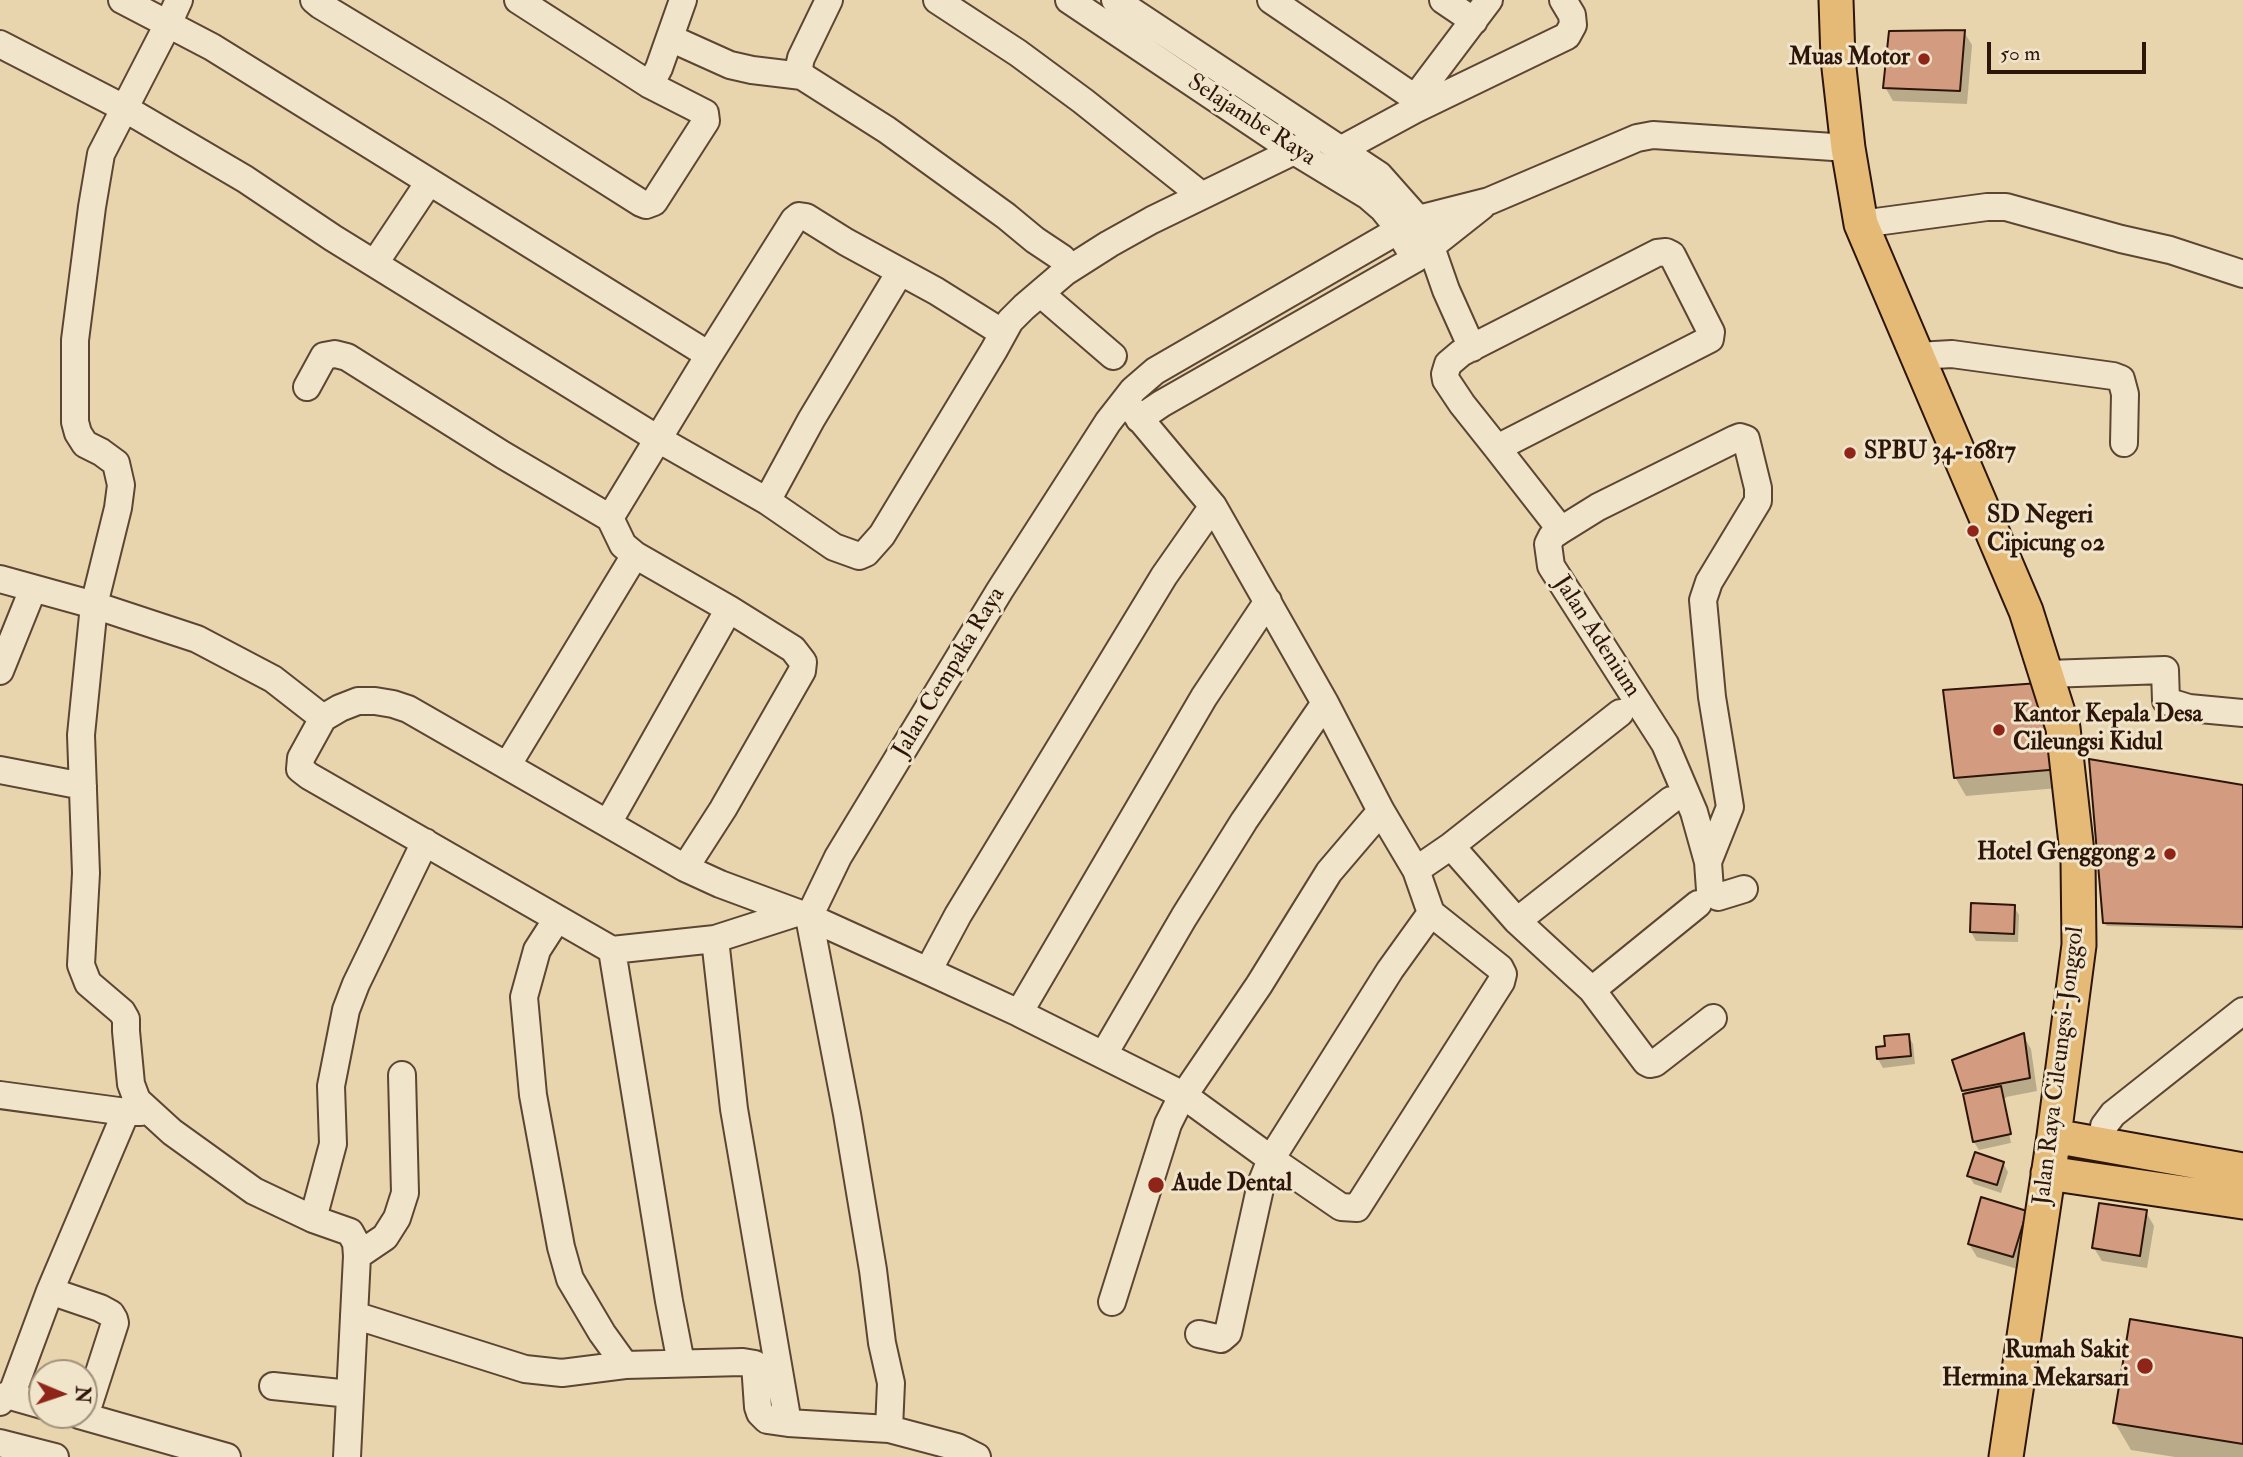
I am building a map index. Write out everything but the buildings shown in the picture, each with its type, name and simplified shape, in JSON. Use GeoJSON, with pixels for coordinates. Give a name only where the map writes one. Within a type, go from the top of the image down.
{"type":"FeatureCollection","features":[{"type":"Feature","properties":{"kind":"main road","name":"Jalan Raya Cileungsi-Jonggol"},"geometry":{"type":"LineString","coordinates":[[1836,0],[1838,59],[1848,148],[1861,224],[2026,611],[2063,728],[2078,861],[2079,945],[2054,1136],[2006,1457]]}},
{"type":"Feature","properties":{"kind":"main road"},"geometry":{"type":"LineString","coordinates":[[2054,1136],[2243,1170]]}},
{"type":"Feature","properties":{"kind":"main road"},"geometry":{"type":"LineString","coordinates":[[2048,1173],[2243,1202]]}},
{"type":"Feature","properties":{"kind":"street"},"geometry":{"type":"LineString","coordinates":[[122,0],[212,47],[709,355]]}},
{"type":"Feature","properties":{"kind":"street"},"geometry":{"type":"LineString","coordinates":[[28,1403],[6,1400],[50,1291],[138,1112],[131,1084],[126,1019],[122,1012],[88,984],[81,965],[86,873],[81,735],[94,605],[118,508],[121,485],[116,463],[85,444],[78,433],[75,422],[75,340],[101,154],[179,0]]}},
{"type":"Feature","properties":{"kind":"street"},"geometry":{"type":"LineString","coordinates":[[314,0],[646,205],[657,199],[706,118],[661,61]]}},
{"type":"Feature","properties":{"kind":"street"},"geometry":{"type":"LineString","coordinates":[[518,0],[661,61],[730,65],[803,76],[887,130],[1006,216],[1062,258],[1071,268]]}},
{"type":"Feature","properties":{"kind":"street"},"geometry":{"type":"LineString","coordinates":[[803,76],[799,67],[801,58],[829,0]]}},
{"type":"Feature","properties":{"kind":"street"},"geometry":{"type":"LineString","coordinates":[[937,0],[1017,52],[1200,195]]}},
{"type":"Feature","properties":{"kind":"street","name":"Selajambe Raya"},"geometry":{"type":"LineString","coordinates":[[1069,0],[1130,12],[1294,151],[1368,195],[1383,209],[1408,225],[1446,290],[1472,348]]}},
{"type":"Feature","properties":{"kind":"street"},"geometry":{"type":"LineString","coordinates":[[1271,0],[1414,104]]}},
{"type":"Feature","properties":{"kind":"street"},"geometry":{"type":"LineString","coordinates":[[1443,0],[1474,21]]}},
{"type":"Feature","properties":{"kind":"street"},"geometry":{"type":"LineString","coordinates":[[1414,104],[1489,0]]}},
{"type":"Feature","properties":{"kind":"street"},"geometry":{"type":"LineString","coordinates":[[0,44],[124,108],[244,178],[658,439],[768,501],[834,547],[859,556],[866,553],[882,535],[1019,314],[1071,268],[1109,244],[1200,195],[1294,151],[1330,143],[1567,36],[1573,25],[1572,15],[1563,0]]}},
{"type":"Feature","properties":{"kind":"street"},"geometry":{"type":"LineString","coordinates":[[661,61],[680,1]]}},
{"type":"Feature","properties":{"kind":"street"},"geometry":{"type":"LineString","coordinates":[[1130,12],[1379,175],[1408,225]]}},
{"type":"Feature","properties":{"kind":"street"},"geometry":{"type":"LineString","coordinates":[[1142,401],[1155,371],[1408,225],[1489,201],[1644,135],[1848,148]]}},
{"type":"Feature","properties":{"kind":"street"},"geometry":{"type":"LineString","coordinates":[[375,263],[429,182]]}},
{"type":"Feature","properties":{"kind":"street"},"geometry":{"type":"LineString","coordinates":[[1142,401],[1423,253],[1489,201]]}},
{"type":"Feature","properties":{"kind":"street"},"geometry":{"type":"LineString","coordinates":[[1861,224],[1987,207],[2006,207],[2170,250],[2243,274]]}},
{"type":"Feature","properties":{"kind":"street"},"geometry":{"type":"LineString","coordinates":[[610,518],[796,217],[806,217],[969,310],[1019,314],[1113,356]]}},
{"type":"Feature","properties":{"kind":"street"},"geometry":{"type":"LineString","coordinates":[[1497,448],[1710,339],[1711,332],[1672,255],[1657,253],[1461,353],[1446,368],[1447,380],[1462,404],[1561,530],[1598,507],[1723,445],[1738,438],[1746,439],[1758,488],[1758,500],[1709,582],[1703,600],[1712,697],[1730,807],[1708,862]]}},
{"type":"Feature","properties":{"kind":"street"},"geometry":{"type":"LineString","coordinates":[[768,501],[811,420],[900,272]]}},
{"type":"Feature","properties":{"kind":"street"},"geometry":{"type":"LineString","coordinates":[[307,387],[324,356],[335,354],[347,357],[503,455],[610,518],[623,545],[635,555],[793,649],[803,662],[802,671],[723,809],[685,868]]}},
{"type":"Feature","properties":{"kind":"street"},"geometry":{"type":"LineString","coordinates":[[1917,356],[1952,354],[2121,379],[2125,394],[2124,443]]}},
{"type":"Feature","properties":{"kind":"street"},"geometry":{"type":"LineString","coordinates":[[1142,401],[1213,506],[1325,703],[1381,811],[1434,857],[1517,921],[1592,990],[1646,1062],[1655,1063],[1713,1017]]}},
{"type":"Feature","properties":{"kind":"street","name":"Jalan Cempaka Raya"},"geometry":{"type":"LineString","coordinates":[[802,915],[1000,590],[1099,435],[1142,401]]}},
{"type":"Feature","properties":{"kind":"street"},"geometry":{"type":"LineString","coordinates":[[928,971],[958,915],[1164,576],[1213,506]]}},
{"type":"Feature","properties":{"kind":"street","name":"Jalan Adenium"},"geometry":{"type":"LineString","coordinates":[[1561,530],[1552,536],[1548,544],[1551,566],[1665,744],[1694,812],[1708,862],[1710,890],[1716,896],[1744,889]]}},
{"type":"Feature","properties":{"kind":"street"},"geometry":{"type":"LineString","coordinates":[[507,766],[635,555]]}},
{"type":"Feature","properties":{"kind":"street"},"geometry":{"type":"LineString","coordinates":[[0,579],[94,605],[197,639],[273,679],[323,718]]}},
{"type":"Feature","properties":{"kind":"street"},"geometry":{"type":"LineString","coordinates":[[0,671],[33,589]]}},
{"type":"Feature","properties":{"kind":"street"},"geometry":{"type":"LineString","coordinates":[[1019,1013],[1204,697],[1268,601]]}},
{"type":"Feature","properties":{"kind":"street"},"geometry":{"type":"LineString","coordinates":[[608,823],[729,609]]}},
{"type":"Feature","properties":{"kind":"street"},"geometry":{"type":"LineString","coordinates":[[2047,674],[2165,670],[2166,702],[2189,708],[2243,713]]}},
{"type":"Feature","properties":{"kind":"street"},"geometry":{"type":"LineString","coordinates":[[802,915],[715,939],[612,950],[300,769],[301,758],[323,718],[358,701],[393,704],[408,709],[685,868],[802,915],[1104,1054],[1176,1108],[1267,1170],[1341,1207],[1357,1208],[1501,982],[1503,974],[1500,968],[1431,913]]}},
{"type":"Feature","properties":{"kind":"street"},"geometry":{"type":"LineString","coordinates":[[1104,1054],[1237,832],[1325,703]]}},
{"type":"Feature","properties":{"kind":"street"},"geometry":{"type":"LineString","coordinates":[[1199,1334],[1222,1339],[1228,1333],[1267,1170],[1390,970],[1431,913],[1434,857],[1620,713]]}},
{"type":"Feature","properties":{"kind":"street"},"geometry":{"type":"LineString","coordinates":[[0,770],[83,786]]}},
{"type":"Feature","properties":{"kind":"street"},"geometry":{"type":"LineString","coordinates":[[1517,921],[1671,800]]}},
{"type":"Feature","properties":{"kind":"street"},"geometry":{"type":"LineString","coordinates":[[1112,1302],[1176,1108],[1259,985],[1329,872],[1381,811]]}},
{"type":"Feature","properties":{"kind":"street"},"geometry":{"type":"LineString","coordinates":[[313,1219],[332,1144],[331,1087],[346,1010],[425,842]]}},
{"type":"Feature","properties":{"kind":"street"},"geometry":{"type":"LineString","coordinates":[[1592,990],[1698,904]]}},
{"type":"Feature","properties":{"kind":"street"},"geometry":{"type":"LineString","coordinates":[[802,915],[826,995],[847,1114],[873,1270],[882,1343],[891,1383],[890,1429]]}},
{"type":"Feature","properties":{"kind":"street"},"geometry":{"type":"LineString","coordinates":[[557,919],[537,950],[524,997],[533,1095],[561,1247],[570,1279],[625,1365]]}},
{"type":"Feature","properties":{"kind":"street"},"geometry":{"type":"LineString","coordinates":[[715,939],[734,1109],[788,1423]]}},
{"type":"Feature","properties":{"kind":"street"},"geometry":{"type":"LineString","coordinates":[[612,950],[681,1363]]}},
{"type":"Feature","properties":{"kind":"street"},"geometry":{"type":"LineString","coordinates":[[2102,1146],[2104,1126],[2113,1114],[2243,1011]]}},
{"type":"Feature","properties":{"kind":"street"},"geometry":{"type":"LineString","coordinates":[[357,1256],[384,1237],[397,1218],[405,1193],[402,1075]]}},
{"type":"Feature","properties":{"kind":"street"},"geometry":{"type":"LineString","coordinates":[[0,1095],[138,1112],[254,1191],[313,1219],[350,1232],[356,1243],[357,1256],[347,1457]]}},
{"type":"Feature","properties":{"kind":"street"},"geometry":{"type":"LineString","coordinates":[[50,1291],[111,1314],[115,1323],[98,1371]]}},
{"type":"Feature","properties":{"kind":"street"},"geometry":{"type":"LineString","coordinates":[[354,1315],[525,1369],[562,1373],[625,1365],[755,1364],[760,1413],[766,1420],[890,1429],[957,1447],[977,1457]]}},
{"type":"Feature","properties":{"kind":"street"},"geometry":{"type":"LineString","coordinates":[[273,1385],[350,1394]]}},
{"type":"Feature","properties":{"kind":"street"},"geometry":{"type":"LineString","coordinates":[[98,1421],[227,1457]]}},
{"type":"Feature","properties":{"kind":"street"},"geometry":{"type":"LineString","coordinates":[[0,1443],[55,1457]]}},
{"type":"Feature","properties":{"kind":"place","name":"Muas Motor"},"geometry":{"type":"Point","coordinates":[1924,59]}},
{"type":"Feature","properties":{"kind":"place","name":"SPBU 34-16817"},"geometry":{"type":"Point","coordinates":[1850,453]}},
{"type":"Feature","properties":{"kind":"place","name":"SD Negeri Cipicung 02"},"geometry":{"type":"Point","coordinates":[1973,531]}},
{"type":"Feature","properties":{"kind":"place","name":"Kantor Kepala Desa Cileungsi Kidul"},"geometry":{"type":"Point","coordinates":[1999,730]}},
{"type":"Feature","properties":{"kind":"place","name":"Hotel Genggong 2"},"geometry":{"type":"Point","coordinates":[2170,854]}},
{"type":"Feature","properties":{"kind":"place","name":"Aude Dental"},"geometry":{"type":"Point","coordinates":[1156,1185]}},
{"type":"Feature","properties":{"kind":"place","name":"Rumah Sakit Hermina Mekarsari"},"geometry":{"type":"Point","coordinates":[2145,1366]}}]}
